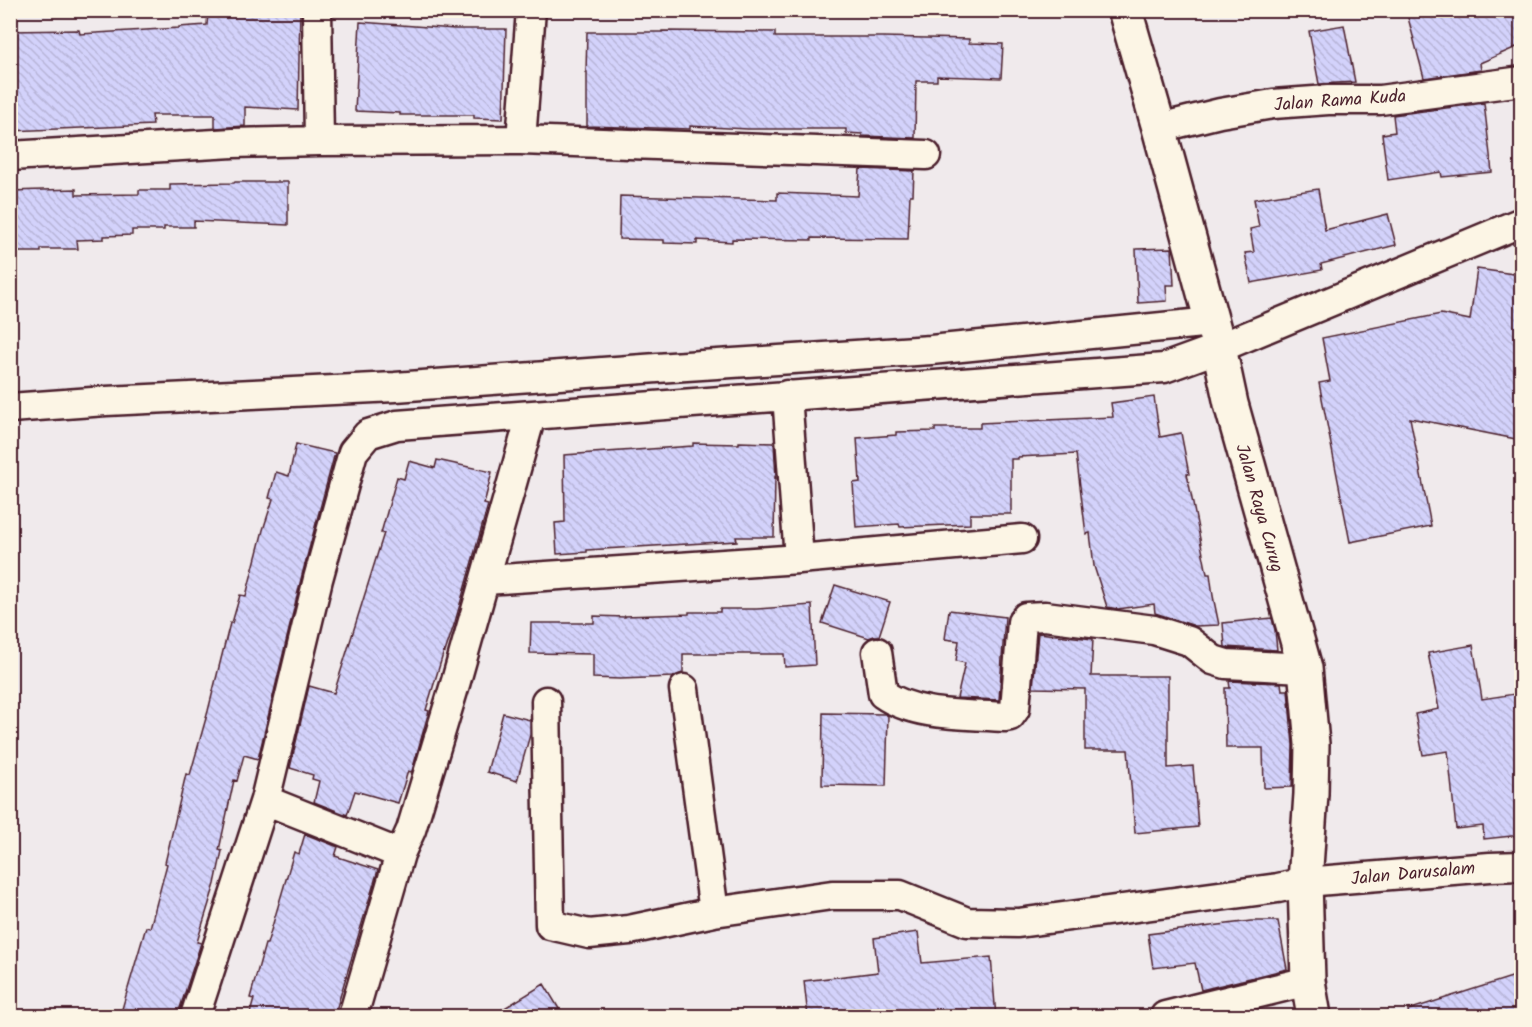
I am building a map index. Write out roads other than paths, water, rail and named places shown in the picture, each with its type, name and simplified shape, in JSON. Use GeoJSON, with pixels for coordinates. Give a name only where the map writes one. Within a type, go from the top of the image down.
{"type":"FeatureCollection","features":[{"type":"Feature","properties":{"kind":"main road","name":"Jalan Raya Curug"},"geometry":{"type":"LineString","coordinates":[[1125,10],[1305,668],[1312,744],[1305,882],[1308,981],[1314,1017]]}},
{"type":"Feature","properties":{"kind":"street"},"geometry":{"type":"LineString","coordinates":[[317,10],[319,141]]}},
{"type":"Feature","properties":{"kind":"street"},"geometry":{"type":"LineString","coordinates":[[521,140],[531,10]]}},
{"type":"Feature","properties":{"kind":"street","name":"Jalan Rama Kuda"},"geometry":{"type":"LineString","coordinates":[[1159,128],[1220,113],[1273,104],[1328,100],[1380,100],[1521,81]]}},
{"type":"Feature","properties":{"kind":"street"},"geometry":{"type":"LineString","coordinates":[[10,156],[233,143],[521,140],[926,155]]}},
{"type":"Feature","properties":{"kind":"street"},"geometry":{"type":"LineString","coordinates":[[195,1017],[265,800],[318,579],[353,452],[368,434],[397,426],[1164,368],[1215,335],[1521,222]]}},
{"type":"Feature","properties":{"kind":"street"},"geometry":{"type":"LineString","coordinates":[[10,408],[395,387],[931,350],[1215,335]]}},
{"type":"Feature","properties":{"kind":"street"},"geometry":{"type":"LineString","coordinates":[[787,395],[799,560]]}},
{"type":"Feature","properties":{"kind":"street"},"geometry":{"type":"LineString","coordinates":[[353,1017],[400,854],[411,830],[456,681],[531,416]]}},
{"type":"Feature","properties":{"kind":"street"},"geometry":{"type":"LineString","coordinates":[[484,580],[799,560],[1022,539]]}},
{"type":"Feature","properties":{"kind":"street"},"geometry":{"type":"LineString","coordinates":[[877,652],[883,694],[894,702],[923,710],[1005,717],[1010,716],[1015,709],[1022,622],[1026,617],[1045,616],[1154,630],[1189,641],[1213,660],[1226,664],[1305,668]]}},
{"type":"Feature","properties":{"kind":"street"},"geometry":{"type":"LineString","coordinates":[[684,689],[714,912]]}},
{"type":"Feature","properties":{"kind":"street","name":"Jalan Darusalam"},"geometry":{"type":"LineString","coordinates":[[546,701],[550,925],[589,934],[629,930],[714,912],[832,895],[900,895],[967,922],[1018,923],[1278,888],[1305,882],[1521,866]]}},
{"type":"Feature","properties":{"kind":"street"},"geometry":{"type":"LineString","coordinates":[[265,800],[400,854]]}},
{"type":"Feature","properties":{"kind":"street"},"geometry":{"type":"LineString","coordinates":[[1165,1017],[1308,981]]}}]}
